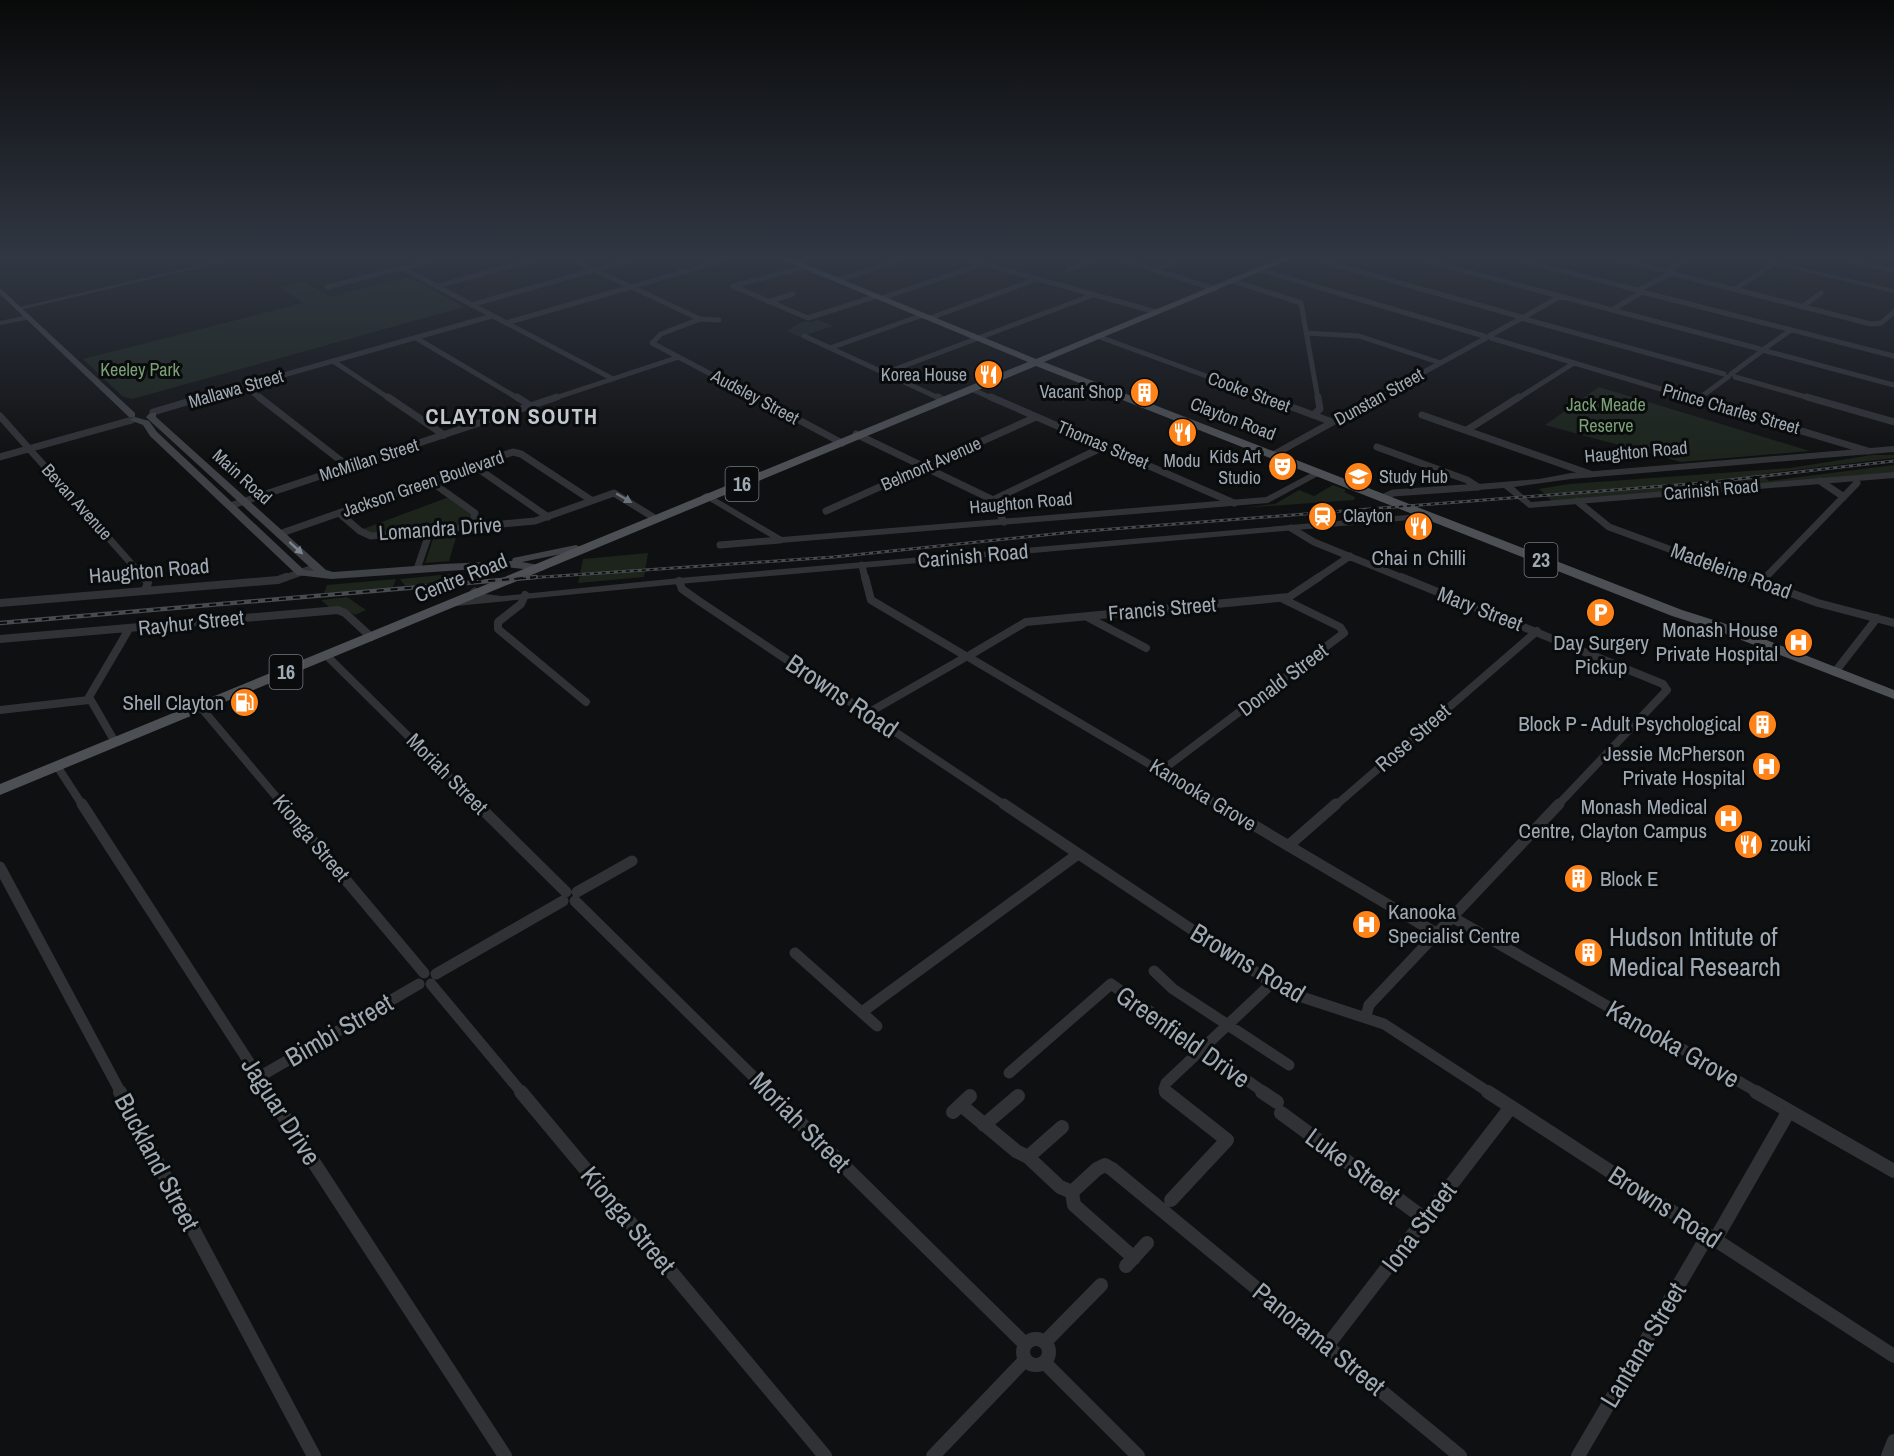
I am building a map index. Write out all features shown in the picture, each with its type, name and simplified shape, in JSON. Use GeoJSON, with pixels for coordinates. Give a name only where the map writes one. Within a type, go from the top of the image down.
{"type":"FeatureCollection","features":[{"type":"Feature","properties":{"kind":"main road","name":"Main Road"},"geometry":{"type":"LineString","coordinates":[[37,324],[118,400],[132,405],[135,416],[146,423],[153,434],[301,573]]}},
{"type":"Feature","properties":{"kind":"main road","name":"Clayton Road"},"geometry":{"type":"LineString","coordinates":[[946,324],[1054,370],[1677,613],[1894,703]]}},
{"type":"Feature","properties":{"kind":"main road","name":"Centre Road"},"geometry":{"type":"LineString","coordinates":[[200,705],[482,592],[511,566],[540,565],[1127,324]]}},
{"type":"Feature","properties":{"kind":"main road"},"geometry":{"type":"LineString","coordinates":[[1017,355],[1050,356],[1049,364],[1054,370]]}},
{"type":"Feature","properties":{"kind":"main road"},"geometry":{"type":"LineString","coordinates":[[1017,355],[1021,362],[1017,369],[1054,370]]}},
{"type":"Feature","properties":{"kind":"main road","name":"Main Road"},"geometry":{"type":"LineString","coordinates":[[153,414],[151,417],[316,567]]}},
{"type":"Feature","properties":{"kind":"main road"},"geometry":{"type":"LineString","coordinates":[[135,416],[153,414]]}},
{"type":"Feature","properties":{"kind":"main road","name":"Main Road"},"geometry":{"type":"LineString","coordinates":[[183,463],[196,459]]}},
{"type":"Feature","properties":{"kind":"main road","name":"Centre Road"},"geometry":{"type":"LineString","coordinates":[[0,785],[482,592],[511,593],[540,565],[576,548],[708,497]]}},
{"type":"Feature","properties":{"kind":"main road","name":"Main Road"},"geometry":{"type":"LineString","coordinates":[[250,525],[265,520]]}},
{"type":"Feature","properties":{"kind":"main road","name":"Haughton Road"},"geometry":{"type":"LineString","coordinates":[[301,573],[312,576],[331,576],[446,567],[511,566],[576,548]]}},
{"type":"Feature","properties":{"kind":"main road"},"geometry":{"type":"LineString","coordinates":[[316,567],[331,576]]}},
{"type":"Feature","properties":{"kind":"main road","name":"Clayton Road"},"geometry":{"type":"LineString","coordinates":[[1677,613],[1722,627],[1894,694]]}},
{"type":"Feature","properties":{"kind":"main road","name":"Centre Road"},"geometry":{"type":"LineString","coordinates":[[0,790],[114,740]]}},
{"type":"Feature","properties":{"kind":"street","name":"Mallawa Street"},"geometry":{"type":"LineString","coordinates":[[153,414],[465,324]]}},
{"type":"Feature","properties":{"kind":"street"},"geometry":{"type":"LineString","coordinates":[[508,324],[613,379]]}},
{"type":"Feature","properties":{"kind":"street","name":"Audsley Street"},"geometry":{"type":"LineString","coordinates":[[688,324],[654,337],[652,343],[840,442]]}},
{"type":"Feature","properties":{"kind":"street"},"geometry":{"type":"LineString","coordinates":[[830,348],[903,324]]}},
{"type":"Feature","properties":{"kind":"street"},"geometry":{"type":"LineString","coordinates":[[885,373],[1016,324]]}},
{"type":"Feature","properties":{"kind":"street"},"geometry":{"type":"LineString","coordinates":[[1304,324],[1320,409],[1313,415]]}},
{"type":"Feature","properties":{"kind":"street","name":"Prince Charles Street"},"geometry":{"type":"LineString","coordinates":[[1443,324],[1868,451]]}},
{"type":"Feature","properties":{"kind":"street","name":"Dunstan Street"},"geometry":{"type":"LineString","coordinates":[[1273,455],[1510,324]]}},
{"type":"Feature","properties":{"kind":"street"},"geometry":{"type":"LineString","coordinates":[[1547,324],[1894,422]]}},
{"type":"Feature","properties":{"kind":"street"},"geometry":{"type":"LineString","coordinates":[[1665,324],[1894,385]]}},
{"type":"Feature","properties":{"kind":"street"},"geometry":{"type":"LineString","coordinates":[[1768,324],[1894,356]]}},
{"type":"Feature","properties":{"kind":"street"},"geometry":{"type":"LineString","coordinates":[[1698,399],[1791,330]]}},
{"type":"Feature","properties":{"kind":"street"},"geometry":{"type":"LineString","coordinates":[[1306,333],[1359,336],[1442,363]]}},
{"type":"Feature","properties":{"kind":"street"},"geometry":{"type":"LineString","coordinates":[[804,336],[940,401]]}},
{"type":"Feature","properties":{"kind":"street","name":"Cooke Street"},"geometry":{"type":"LineString","coordinates":[[1097,336],[1332,422]]}},
{"type":"Feature","properties":{"kind":"street"},"geometry":{"type":"LineString","coordinates":[[416,338],[531,406]]}},
{"type":"Feature","properties":{"kind":"street","name":"McMillan Street"},"geometry":{"type":"LineString","coordinates":[[230,506],[680,357]]}},
{"type":"Feature","properties":{"kind":"street"},"geometry":{"type":"LineString","coordinates":[[333,361],[444,435]]}},
{"type":"Feature","properties":{"kind":"street"},"geometry":{"type":"LineString","coordinates":[[1467,430],[1574,363]]}},
{"type":"Feature","properties":{"kind":"street"},"geometry":{"type":"LineString","coordinates":[[244,386],[349,467]]}},
{"type":"Feature","properties":{"kind":"street","name":"Thomas Street"},"geometry":{"type":"LineString","coordinates":[[970,389],[1234,503]]}},
{"type":"Feature","properties":{"kind":"street"},"geometry":{"type":"LineString","coordinates":[[1422,415],[1590,474]]}},
{"type":"Feature","properties":{"kind":"street","name":"Bevan Avenue"},"geometry":{"type":"LineString","coordinates":[[0,416],[146,580],[148,583],[145,590]]}},
{"type":"Feature","properties":{"kind":"street"},"geometry":{"type":"LineString","coordinates":[[0,457],[135,416]]}},
{"type":"Feature","properties":{"kind":"street","name":"Belmont Avenue"},"geometry":{"type":"LineString","coordinates":[[826,511],[1036,417]]}},
{"type":"Feature","properties":{"kind":"street"},"geometry":{"type":"LineString","coordinates":[[858,435],[993,501],[1004,522]]}},
{"type":"Feature","properties":{"kind":"street"},"geometry":{"type":"LineString","coordinates":[[993,501],[1105,446]]}},
{"type":"Feature","properties":{"kind":"street"},"geometry":{"type":"LineString","coordinates":[[1377,447],[1467,480],[1478,487]]}},
{"type":"Feature","properties":{"kind":"street","name":"Haughton Road"},"geometry":{"type":"LineString","coordinates":[[1382,498],[1393,493],[1506,485],[1590,474],[1894,449]]}},
{"type":"Feature","properties":{"kind":"street","name":"Jackson Green Boulevard"},"geometry":{"type":"LineString","coordinates":[[279,534],[508,453],[517,453],[591,500]]}},
{"type":"Feature","properties":{"kind":"street"},"geometry":{"type":"LineString","coordinates":[[473,465],[548,517]]}},
{"type":"Feature","properties":{"kind":"street","name":"Haughton Road"},"geometry":{"type":"LineString","coordinates":[[720,545],[1234,503],[1273,498],[1317,472]]}},
{"type":"Feature","properties":{"kind":"street","name":"Carinish Road"},"geometry":{"type":"LineString","coordinates":[[1506,485],[1528,505],[1894,475]]}},
{"type":"Feature","properties":{"kind":"street"},"geometry":{"type":"LineString","coordinates":[[430,481],[475,513],[472,527]]}},
{"type":"Feature","properties":{"kind":"street"},"geometry":{"type":"LineString","coordinates":[[1820,481],[1844,497]]}},
{"type":"Feature","properties":{"kind":"street"},"geometry":{"type":"LineString","coordinates":[[1761,582],[1857,483]]}},
{"type":"Feature","properties":{"kind":"street"},"geometry":{"type":"LineString","coordinates":[[1402,506],[1396,500],[1397,497],[1418,492]]}},
{"type":"Feature","properties":{"kind":"street","name":"Lomandra Drive"},"geometry":{"type":"LineString","coordinates":[[339,513],[360,531],[371,536],[536,521],[610,494],[618,494],[654,517]]}},
{"type":"Feature","properties":{"kind":"street"},"geometry":{"type":"LineString","coordinates":[[708,497],[780,540]]}},
{"type":"Feature","properties":{"kind":"street","name":"Madeleine Road"},"geometry":{"type":"LineString","coordinates":[[1577,501],[1605,526],[1826,605],[1894,623]]}},
{"type":"Feature","properties":{"kind":"street","name":"Carinish Road"},"geometry":{"type":"LineString","coordinates":[[482,592],[511,593],[679,581],[1430,516]]}},
{"type":"Feature","properties":{"kind":"street","name":"Mary Street"},"geometry":{"type":"LineString","coordinates":[[1291,528],[1306,538],[1654,679],[1663,684],[1667,690],[1452,917]]}},
{"type":"Feature","properties":{"kind":"street"},"geometry":{"type":"LineString","coordinates":[[417,569],[430,531]]}},
{"type":"Feature","properties":{"kind":"street","name":"Francis Street"},"geometry":{"type":"LineString","coordinates":[[868,713],[1026,622],[1289,597],[1350,556]]}},
{"type":"Feature","properties":{"kind":"street","name":"Kanooka Grove"},"geometry":{"type":"LineString","coordinates":[[862,565],[871,600],[1436,933]]}},
{"type":"Feature","properties":{"kind":"street","name":"Haughton Road"},"geometry":{"type":"LineString","coordinates":[[0,603],[278,580],[316,567]]}},
{"type":"Feature","properties":{"kind":"street","name":"Browns Road"},"geometry":{"type":"LineString","coordinates":[[679,581],[682,589],[699,601],[1272,983],[1306,1000],[1366,1016],[1384,1024],[1894,1356]]}},
{"type":"Feature","properties":{"kind":"street"},"geometry":{"type":"LineString","coordinates":[[511,593],[521,604],[498,622],[498,629],[586,702]]}},
{"type":"Feature","properties":{"kind":"street","name":"Donald Street"},"geometry":{"type":"LineString","coordinates":[[1161,771],[1344,633],[1340,627],[1281,598]]}},
{"type":"Feature","properties":{"kind":"street","name":"Rayhur Street"},"geometry":{"type":"LineString","coordinates":[[0,639],[338,610],[345,613],[369,636]]}},
{"type":"Feature","properties":{"kind":"street"},"geometry":{"type":"LineString","coordinates":[[1086,616],[1146,648]]}},
{"type":"Feature","properties":{"kind":"street"},"geometry":{"type":"LineString","coordinates":[[1835,672],[1877,618]]}},
{"type":"Feature","properties":{"kind":"street"},"geometry":{"type":"LineString","coordinates":[[89,700],[129,629]]}},
{"type":"Feature","properties":{"kind":"street","name":"Rose Street"},"geometry":{"type":"LineString","coordinates":[[1288,846],[1538,631]]}},
{"type":"Feature","properties":{"kind":"street","name":"Moriah Street"},"geometry":{"type":"LineString","coordinates":[[327,656],[1025,1344]]}},
{"type":"Feature","properties":{"kind":"street"},"geometry":{"type":"LineString","coordinates":[[0,710],[89,700]]}},
{"type":"Feature","properties":{"kind":"street"},"geometry":{"type":"LineString","coordinates":[[89,700],[114,740]]}},
{"type":"Feature","properties":{"kind":"street","name":"Kionga Street"},"geometry":{"type":"LineString","coordinates":[[200,705],[825,1456]]}},
{"type":"Feature","properties":{"kind":"street","name":"Jaguar Drive"},"geometry":{"type":"LineString","coordinates":[[57,766],[505,1456]]}},
{"type":"Feature","properties":{"kind":"street"},"geometry":{"type":"LineString","coordinates":[[862,1012],[1078,854]]}},
{"type":"Feature","properties":{"kind":"street","name":"Bimbi Street"},"geometry":{"type":"LineString","coordinates":[[259,1077],[632,861]]}},
{"type":"Feature","properties":{"kind":"street","name":"Buckland Street"},"geometry":{"type":"LineString","coordinates":[[0,867],[314,1456]]}},
{"type":"Feature","properties":{"kind":"street"},"geometry":{"type":"LineString","coordinates":[[1366,1016],[1369,1005],[1452,917]]}},
{"type":"Feature","properties":{"kind":"street","name":"Kanooka Grove"},"geometry":{"type":"LineString","coordinates":[[1452,917],[1894,1172]]}},
{"type":"Feature","properties":{"kind":"street"},"geometry":{"type":"LineString","coordinates":[[795,954],[877,1026]]}},
{"type":"Feature","properties":{"kind":"street"},"geometry":{"type":"LineString","coordinates":[[1154,971],[1173,989],[1289,1065]]}},
{"type":"Feature","properties":{"kind":"street"},"geometry":{"type":"LineString","coordinates":[[1171,1200],[1227,1140],[1164,1089],[1166,1083],[1272,983]]}},
{"type":"Feature","properties":{"kind":"street","name":"Greenfield Drive"},"geometry":{"type":"LineString","coordinates":[[1009,1073],[1111,984],[1279,1108]]}},
{"type":"Feature","properties":{"kind":"street"},"geometry":{"type":"LineString","coordinates":[[984,1125],[1018,1096]]}},
{"type":"Feature","properties":{"kind":"street"},"geometry":{"type":"LineString","coordinates":[[961,1104],[1016,1151],[1028,1157],[1060,1187],[1072,1192],[1074,1205],[1130,1262],[1147,1243]]}},
{"type":"Feature","properties":{"kind":"street","name":"Iona Street"},"geometry":{"type":"LineString","coordinates":[[1327,1346],[1511,1107]]}},
{"type":"Feature","properties":{"kind":"street","name":"Luke Street"},"geometry":{"type":"LineString","coordinates":[[1279,1108],[1425,1219]]}},
{"type":"Feature","properties":{"kind":"street","name":"Lantana Street"},"geometry":{"type":"LineString","coordinates":[[1578,1456],[1645,1339],[1712,1237],[1789,1111]]}},
{"type":"Feature","properties":{"kind":"street"},"geometry":{"type":"LineString","coordinates":[[1028,1157],[1062,1127]]}},
{"type":"Feature","properties":{"kind":"street","name":"Panorama Street"},"geometry":{"type":"LineString","coordinates":[[1072,1192],[1097,1169],[1105,1165],[1460,1456]]}},
{"type":"Feature","properties":{"kind":"street"},"geometry":{"type":"LineString","coordinates":[[1045,1342],[1101,1285]]}},
{"type":"Feature","properties":{"kind":"street"},"geometry":{"type":"LineString","coordinates":[[1035,1338],[1045,1342],[1049,1353],[1045,1363],[1035,1365],[1025,1360],[1023,1352],[1025,1344],[1035,1338]]}},
{"type":"Feature","properties":{"kind":"street"},"geometry":{"type":"LineString","coordinates":[[933,1456],[1025,1360]]}},
{"type":"Feature","properties":{"kind":"street"},"geometry":{"type":"LineString","coordinates":[[1045,1363],[1138,1456]]}},
{"type":"Feature","properties":{"kind":"street"},"geometry":{"type":"LineString","coordinates":[[1888,1456],[1894,1441]]}},
{"type":"Feature","properties":{"kind":"green space","name":"Keeley Park"},"geometry":{"type":"Polygon","coordinates":[[[221,324],[403,324],[132,399],[122,396],[83,359],[221,324]]]}},
{"type":"Feature","properties":{"kind":"green space"},"geometry":{"type":"Polygon","coordinates":[[[799,324],[833,326],[800,337],[787,331],[799,324]]]}},
{"type":"Feature","properties":{"kind":"green space","name":"Jack Meade Reserve"},"geometry":{"type":"Polygon","coordinates":[[[1599,387],[1810,451],[1681,462],[1545,425],[1599,387]]]}},
{"type":"Feature","properties":{"kind":"green space"},"geometry":{"type":"Polygon","coordinates":[[[1872,455],[1894,455],[1894,458],[1761,474],[1769,481],[1894,465],[1894,473],[1552,501],[1539,489],[1569,484],[1790,468],[1872,455]]]}},
{"type":"Feature","properties":{"kind":"green space"},"geometry":{"type":"Polygon","coordinates":[[[1333,485],[1346,490],[1344,492],[1355,497],[1354,500],[1241,508],[1275,504],[1299,490],[1314,496],[1333,485]]]}},
{"type":"Feature","properties":{"kind":"green space"},"geometry":{"type":"Polygon","coordinates":[[[449,497],[471,513],[472,518],[463,525],[372,533],[363,529],[449,497]]]}},
{"type":"Feature","properties":{"kind":"green space"},"geometry":{"type":"Polygon","coordinates":[[[458,531],[449,561],[425,563],[435,533],[458,531]]]}},
{"type":"Feature","properties":{"kind":"green space"},"geometry":{"type":"Polygon","coordinates":[[[648,553],[644,577],[578,583],[583,559],[648,553]]]}},
{"type":"Feature","properties":{"kind":"green space"},"geometry":{"type":"Polygon","coordinates":[[[451,574],[450,582],[405,586],[400,579],[451,574]]]}},
{"type":"Feature","properties":{"kind":"green space"},"geometry":{"type":"Polygon","coordinates":[[[396,579],[393,587],[324,593],[327,585],[396,579]]]}},
{"type":"Feature","properties":{"kind":"green space"},"geometry":{"type":"Polygon","coordinates":[[[347,597],[366,610],[355,615],[343,608],[330,608],[321,600],[347,597]]]}},
{"type":"Feature","properties":{"kind":"railway"},"geometry":{"type":"LineString","coordinates":[[514,579],[834,557],[1073,532],[1703,483],[1894,461]]}},
{"type":"Feature","properties":{"kind":"railway"},"geometry":{"type":"LineString","coordinates":[[0,623],[536,577]]}},
{"type":"Feature","properties":{"kind":"place","name":"Korea House"},"geometry":{"type":"Point","coordinates":[988,375]}},
{"type":"Feature","properties":{"kind":"place","name":"Vacant Shop"},"geometry":{"type":"Point","coordinates":[1144,392]}},
{"type":"Feature","properties":{"kind":"place","name":"Modu"},"geometry":{"type":"Point","coordinates":[1182,432]}},
{"type":"Feature","properties":{"kind":"place","name":"Kids Art Studio"},"geometry":{"type":"Point","coordinates":[1282,467]}},
{"type":"Feature","properties":{"kind":"place","name":"Study Hub"},"geometry":{"type":"Point","coordinates":[1358,477]}},
{"type":"Feature","properties":{"kind":"place","name":"Clayton"},"geometry":{"type":"Point","coordinates":[1322,516]}},
{"type":"Feature","properties":{"kind":"place","name":"Chai n Chilli"},"geometry":{"type":"Point","coordinates":[1419,527]}},
{"type":"Feature","properties":{"kind":"place","name":"Day Surgery Pickup"},"geometry":{"type":"Point","coordinates":[1601,612]}},
{"type":"Feature","properties":{"kind":"place","name":"Monash House Private Hospital"},"geometry":{"type":"Point","coordinates":[1799,642]}},
{"type":"Feature","properties":{"kind":"place","name":"Shell Clayton"},"geometry":{"type":"Point","coordinates":[245,703]}},
{"type":"Feature","properties":{"kind":"place","name":"Block P - Adult Psychological"},"geometry":{"type":"Point","coordinates":[1762,724]}},
{"type":"Feature","properties":{"kind":"place","name":"Jessie McPherson Private Hospital"},"geometry":{"type":"Point","coordinates":[1766,766]}},
{"type":"Feature","properties":{"kind":"place","name":"Monash Medical Centre, Clayton Campus"},"geometry":{"type":"Point","coordinates":[1728,819]}},
{"type":"Feature","properties":{"kind":"place","name":"zouki"},"geometry":{"type":"Point","coordinates":[1749,844]}},
{"type":"Feature","properties":{"kind":"place","name":"Block E"},"geometry":{"type":"Point","coordinates":[1579,879]}},
{"type":"Feature","properties":{"kind":"place","name":"Kanooka Specialist Centre"},"geometry":{"type":"Point","coordinates":[1367,924]}},
{"type":"Feature","properties":{"kind":"place","name":"Hudson Intitute of Medical Research"},"geometry":{"type":"Point","coordinates":[1588,952]}},
{"type":"Feature","properties":{"kind":"district","name":"CLAYTON SOUTH"},"geometry":{"type":"Point","coordinates":[512,416]}}]}
